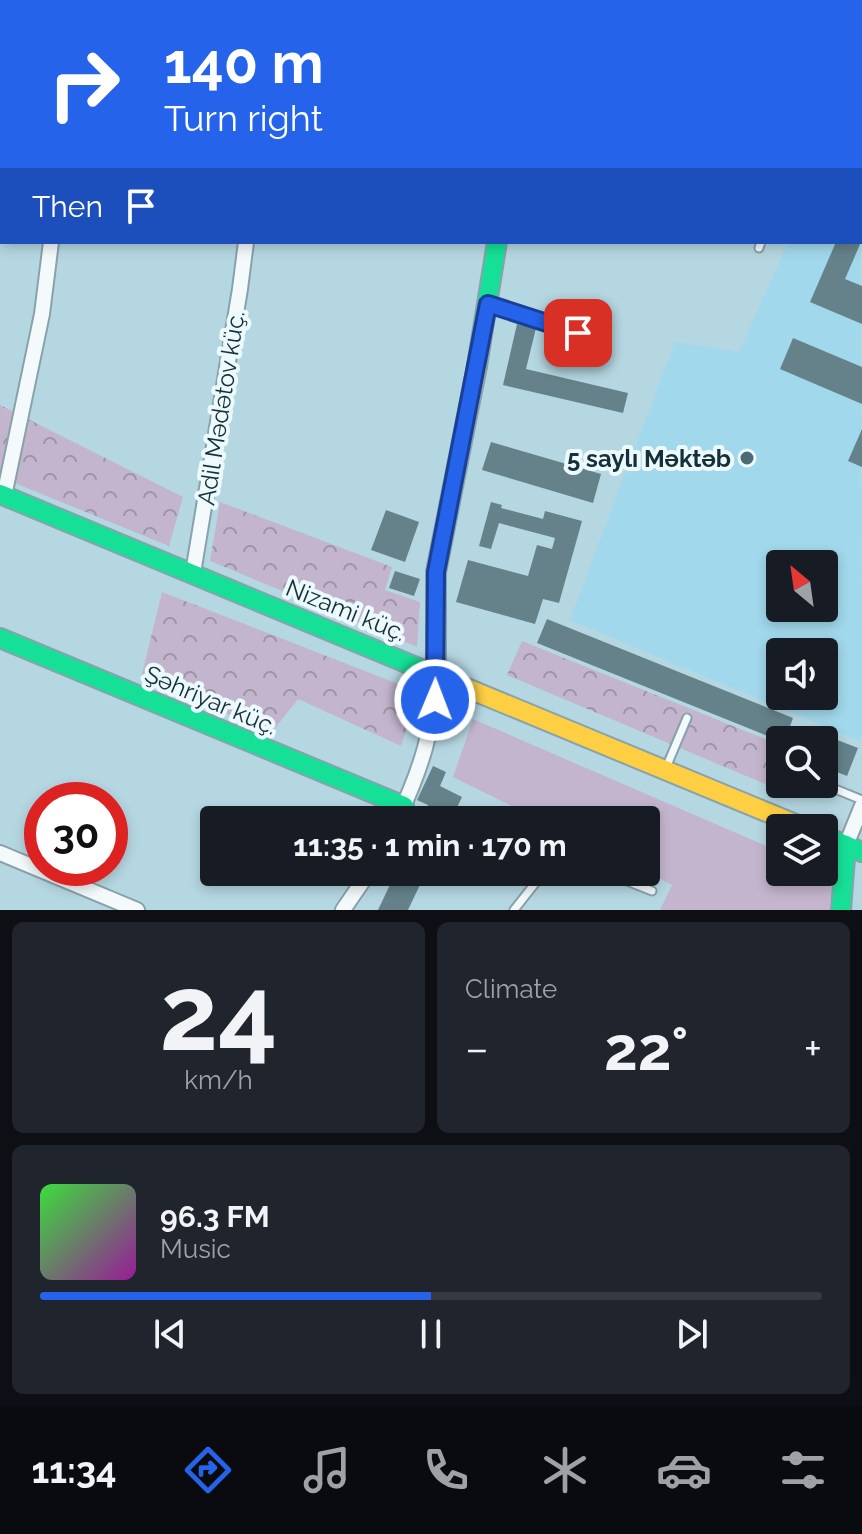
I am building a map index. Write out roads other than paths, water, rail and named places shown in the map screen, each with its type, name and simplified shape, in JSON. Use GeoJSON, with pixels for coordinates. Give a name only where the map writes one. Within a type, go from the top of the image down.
{"type":"FeatureCollection","features":[{"type":"Feature","properties":{"kind":"main road"},"geometry":{"type":"LineString","coordinates":[[436,673],[436,572],[497,244]]}},
{"type":"Feature","properties":{"kind":"main road","name":"Nizami küç."},"geometry":{"type":"LineString","coordinates":[[2,495],[772,814]]}},
{"type":"Feature","properties":{"kind":"main road","name":"Şəhriyar küç."},"geometry":{"type":"LineString","coordinates":[[0,638],[385,806]]}},
{"type":"Feature","properties":{"kind":"main road"},"geometry":{"type":"LineString","coordinates":[[841,910],[854,848]]}},
{"type":"Feature","properties":{"kind":"street"},"geometry":{"type":"LineString","coordinates":[[2,495],[42,314],[51,244]]}},
{"type":"Feature","properties":{"kind":"street","name":"Adil Mədətov küç."},"geometry":{"type":"LineString","coordinates":[[193,573],[246,244]]}},
{"type":"Feature","properties":{"kind":"street"},"geometry":{"type":"LineString","coordinates":[[404,806],[423,761],[431,732],[436,673]]}},
{"type":"Feature","properties":{"kind":"street"},"geometry":{"type":"LineString","coordinates":[[854,848],[862,806]]}},
{"type":"Feature","properties":{"kind":"street"},"geometry":{"type":"LineString","coordinates":[[0,853],[137,910]]}},
{"type":"Feature","properties":{"kind":"street"},"geometry":{"type":"LineString","coordinates":[[343,910],[359,886]]}},
{"type":"Feature","properties":{"kind":"lane"},"geometry":{"type":"LineString","coordinates":[[488,304],[578,333]]}},
{"type":"Feature","properties":{"kind":"lane"},"geometry":{"type":"LineString","coordinates":[[665,769],[687,718]]}},
{"type":"Feature","properties":{"kind":"lane"},"geometry":{"type":"LineString","coordinates":[[838,790],[862,800]]}},
{"type":"Feature","properties":{"kind":"lane"},"geometry":{"type":"LineString","coordinates":[[514,910],[533,886]]}},
{"type":"Feature","properties":{"kind":"lane"},"geometry":{"type":"LineString","coordinates":[[639,886],[652,891]]}},
{"type":"Feature","properties":{"kind":"place","name":"5 saylı Məktəb"},"geometry":{"type":"Point","coordinates":[747,458]}}]}
